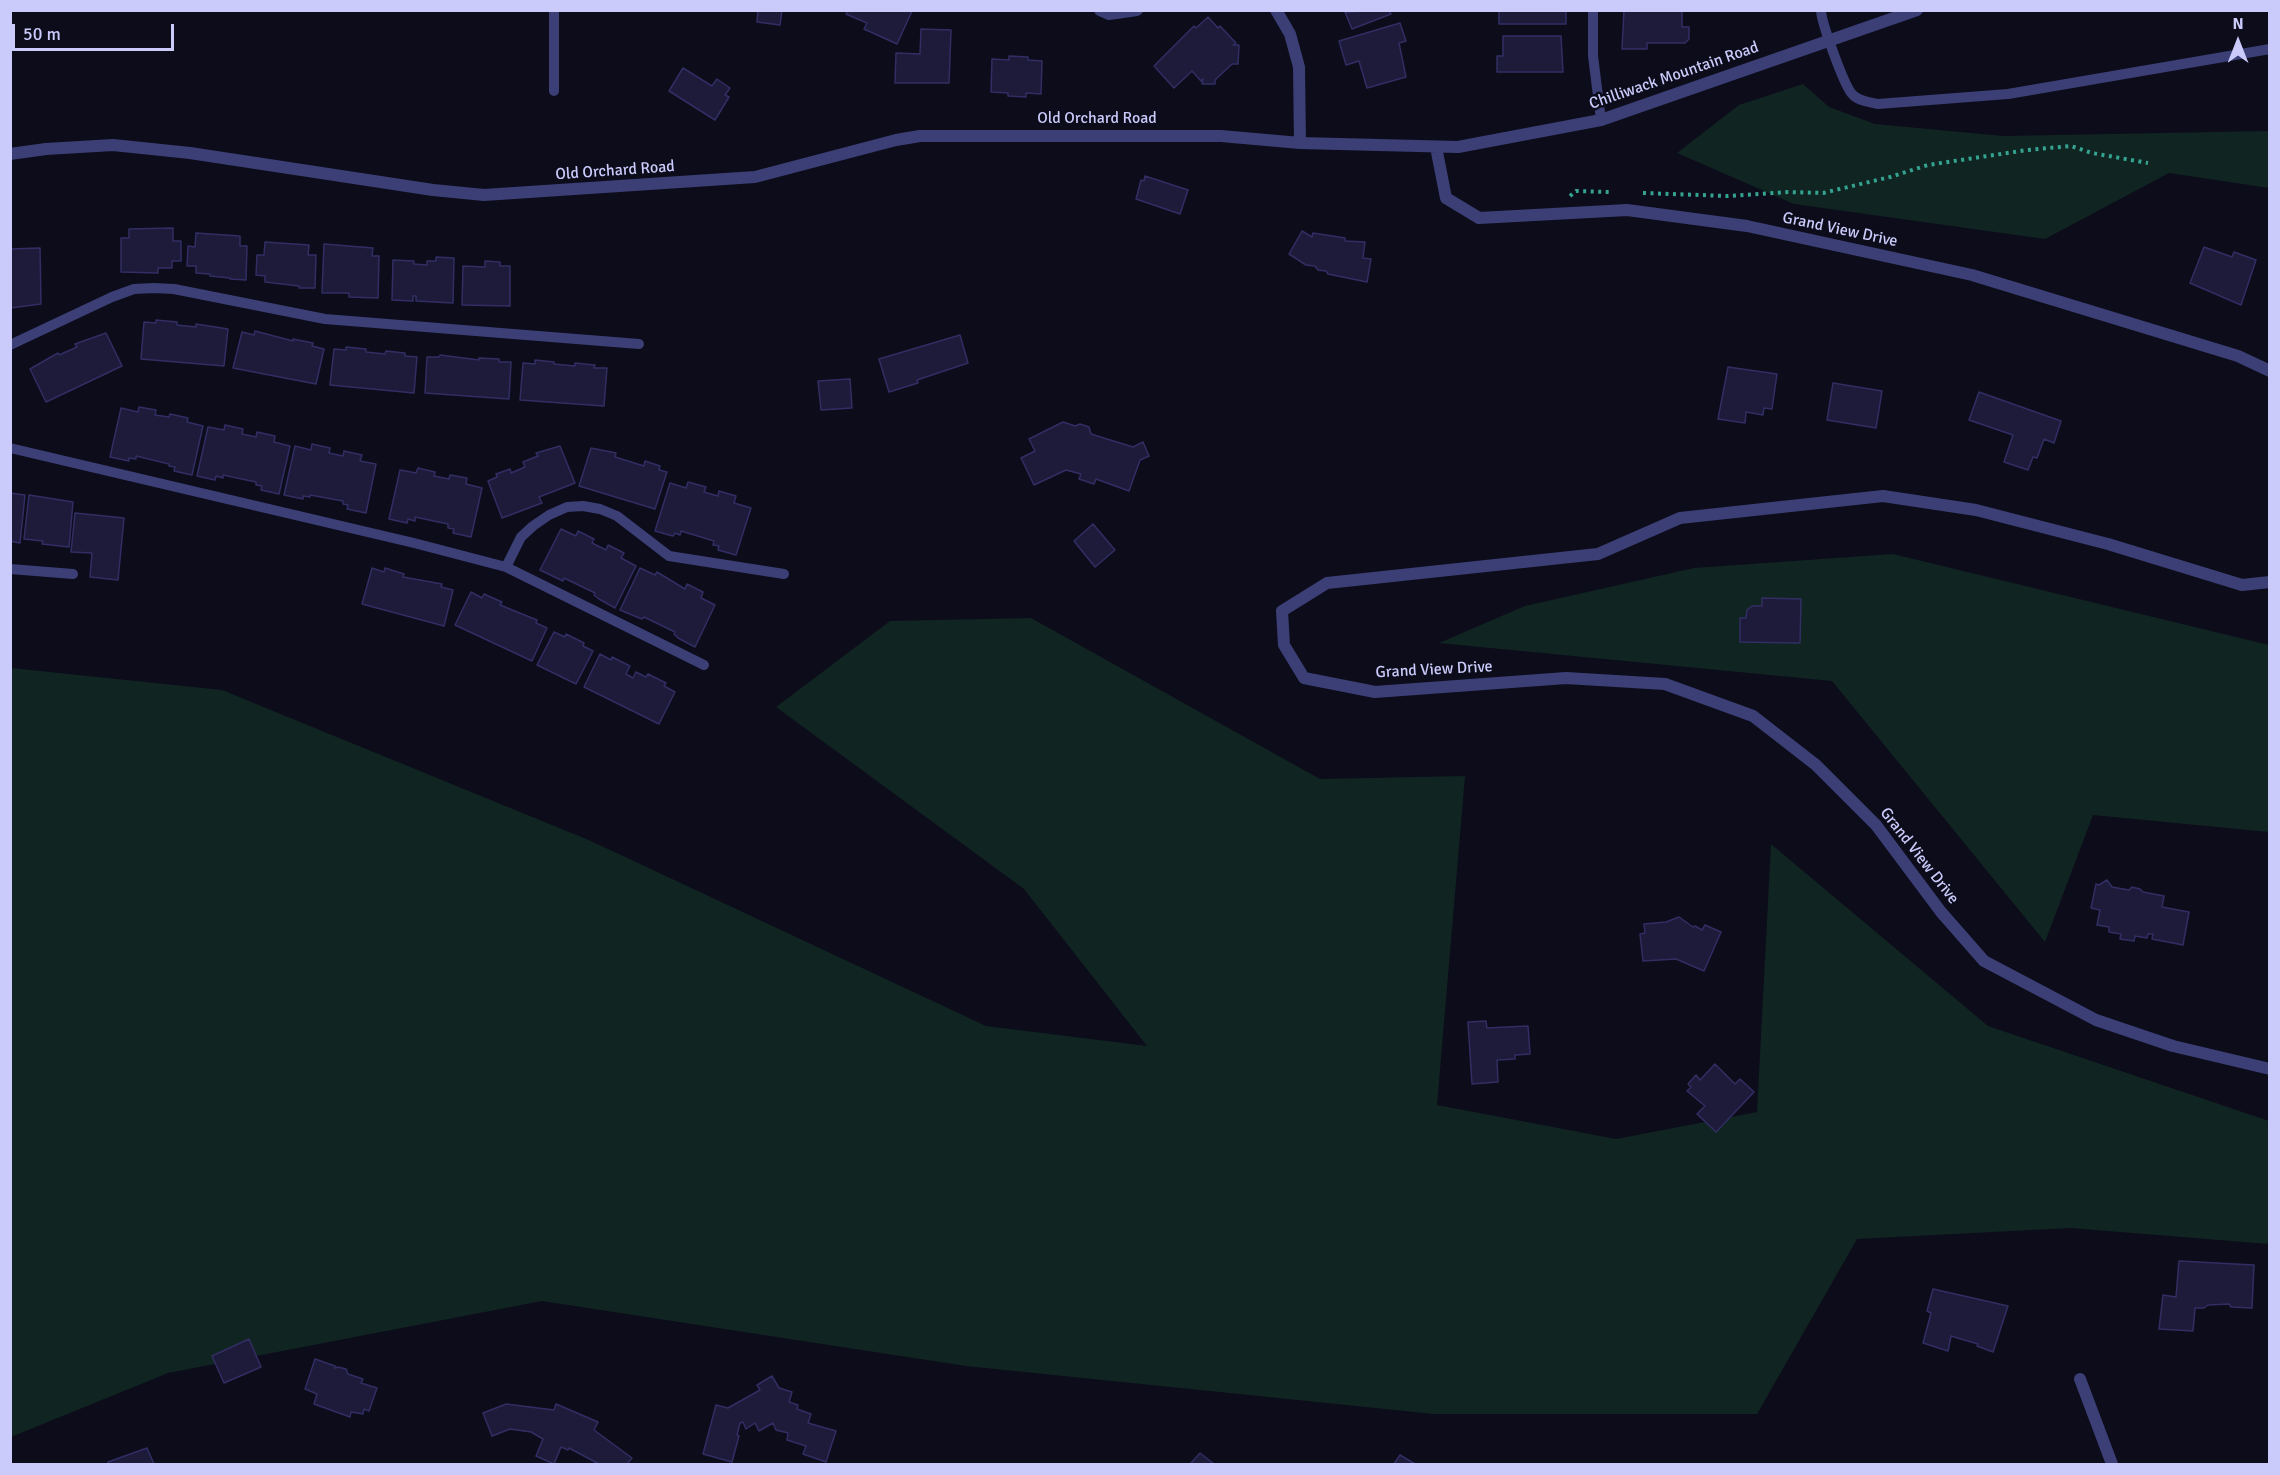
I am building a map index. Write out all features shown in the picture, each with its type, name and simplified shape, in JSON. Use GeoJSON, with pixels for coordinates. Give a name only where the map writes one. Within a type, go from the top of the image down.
{"type":"FeatureCollection","features":[{"type":"Feature","properties":{"kind":"street"},"geometry":{"type":"LineString","coordinates":[[1100,10],[1109,14],[1137,10]]}},
{"type":"Feature","properties":{"kind":"street"},"geometry":{"type":"LineString","coordinates":[[1276,10],[1290,34],[1299,67],[1300,144]]}},
{"type":"Feature","properties":{"kind":"street","name":"Chilliwack Mountain Road"},"geometry":{"type":"LineString","coordinates":[[1221,136],[1300,144],[1458,147],[1600,120],[1917,10]]}},
{"type":"Feature","properties":{"kind":"street","name":"Old Orchard Road"},"geometry":{"type":"LineString","coordinates":[[10,154],[46,148],[113,145],[190,153],[433,190],[484,195],[755,177],[896,140],[920,136],[1221,136]]}},
{"type":"Feature","properties":{"kind":"street","name":"Grand View Drive"},"geometry":{"type":"LineString","coordinates":[[1436,147],[1446,198],[1479,218],[1627,210],[1747,226],[1960,273],[2238,356],[2270,371]]}},
{"type":"Feature","properties":{"kind":"street","name":"Grand View Drive"},"geometry":{"type":"LineString","coordinates":[[2270,582],[2242,585],[2108,544],[1976,510],[1883,496],[1680,518],[1598,554],[1327,582],[1282,611],[1284,645],[1304,678],[1375,692],[1566,678],[1665,684],[1753,716],[1816,765],[1876,825],[1941,912],[1984,961],[2096,1020],[2173,1046],[2270,1069]]}},
{"type":"Feature","properties":{"kind":"street"},"geometry":{"type":"LineString","coordinates":[[2080,1380],[2112,1464]]}},
{"type":"Feature","properties":{"kind":"lane"},"geometry":{"type":"LineString","coordinates":[[554,10],[554,91]]}},
{"type":"Feature","properties":{"kind":"lane"},"geometry":{"type":"LineString","coordinates":[[1593,10],[1593,56],[1600,120]]}},
{"type":"Feature","properties":{"kind":"lane"},"geometry":{"type":"LineString","coordinates":[[1821,10],[1830,40],[1853,95],[1863,101],[1878,104],[2008,94],[2270,49]]}},
{"type":"Feature","properties":{"kind":"lane"},"geometry":{"type":"LineString","coordinates":[[10,345],[112,297],[134,290],[154,288],[325,319],[639,344]]}},
{"type":"Feature","properties":{"kind":"lane"},"geometry":{"type":"LineString","coordinates":[[10,448],[402,540],[506,567],[704,665]]}},
{"type":"Feature","properties":{"kind":"lane"},"geometry":{"type":"LineString","coordinates":[[506,567],[521,537],[533,526],[567,507],[583,506],[600,509],[617,516],[669,556],[784,574]]}},
{"type":"Feature","properties":{"kind":"lane"},"geometry":{"type":"LineString","coordinates":[[10,569],[73,574]]}},
{"type":"Feature","properties":{"kind":"path"},"geometry":{"type":"LineString","coordinates":[[1637,193],[1728,196],[1788,192],[1824,193],[1928,165],[2026,150],[2071,146],[2092,153],[2148,163]]}},
{"type":"Feature","properties":{"kind":"path"},"geometry":{"type":"LineString","coordinates":[[1549,214],[1576,191],[1616,192]]}},
{"type":"Feature","properties":{"kind":"green space"},"geometry":{"type":"Polygon","coordinates":[[[1803,84],[1829,107],[1875,124],[2003,136],[2269,131],[2269,188],[2169,173],[2045,239],[1794,204],[1677,153],[1739,105],[1803,84]]]}},
{"type":"Feature","properties":{"kind":"green space"},"geometry":{"type":"Polygon","coordinates":[[[1893,554],[2269,645],[2269,832],[2093,815],[2045,942],[1832,681],[1439,643],[1525,606],[1694,568],[1893,554]]]}},
{"type":"Feature","properties":{"kind":"green space"},"geometry":{"type":"Polygon","coordinates":[[[1031,618],[1320,779],[1465,776],[1437,1105],[1616,1139],[1757,1112],[1771,844],[1988,1026],[2269,1121],[2269,1244],[2070,1228],[1857,1239],[1757,1414],[1434,1414],[966,1366],[542,1301],[168,1373],[11,1437],[11,668],[222,690],[591,841],[986,1026],[1147,1046],[1024,889],[776,707],[890,621],[1031,618]]]}},
{"type":"Feature","properties":{"kind":"building"},"geometry":{"type":"Polygon","coordinates":[[[758,10],[782,10],[780,25],[757,22],[758,10]]]}},
{"type":"Feature","properties":{"kind":"building"},"geometry":{"type":"Polygon","coordinates":[[[848,10],[912,11],[897,44],[864,29],[867,23],[846,14],[848,10]]]}},
{"type":"Feature","properties":{"kind":"building"},"geometry":{"type":"Polygon","coordinates":[[[1389,10],[1391,14],[1352,29],[1345,12],[1389,10]]]}},
{"type":"Feature","properties":{"kind":"building"},"geometry":{"type":"Polygon","coordinates":[[[1499,10],[1566,10],[1566,24],[1499,24],[1499,10]]]}},
{"type":"Feature","properties":{"kind":"building"},"geometry":{"type":"Polygon","coordinates":[[[1624,10],[1682,10],[1682,27],[1689,27],[1689,39],[1685,43],[1647,43],[1647,49],[1622,49],[1624,10]]]}},
{"type":"Feature","properties":{"kind":"building"},"geometry":{"type":"Polygon","coordinates":[[[1208,17],[1236,43],[1233,45],[1239,45],[1238,64],[1232,64],[1215,80],[1215,84],[1202,84],[1203,79],[1201,81],[1192,71],[1174,88],[1154,66],[1194,26],[1196,28],[1208,17]]]}},
{"type":"Feature","properties":{"kind":"building"},"geometry":{"type":"Polygon","coordinates":[[[1400,23],[1406,41],[1399,43],[1406,77],[1367,88],[1359,61],[1346,65],[1339,41],[1400,23]]]}},
{"type":"Feature","properties":{"kind":"building"},"geometry":{"type":"Polygon","coordinates":[[[921,29],[951,30],[949,83],[895,83],[896,53],[920,54],[921,29]]]}},
{"type":"Feature","properties":{"kind":"building"},"geometry":{"type":"Polygon","coordinates":[[[1503,36],[1561,36],[1563,72],[1497,72],[1497,56],[1503,56],[1503,36]]]}},
{"type":"Feature","properties":{"kind":"building"},"geometry":{"type":"Polygon","coordinates":[[[1009,56],[1028,57],[1028,60],[1042,61],[1041,94],[1026,93],[1026,97],[991,92],[992,59],[1009,60],[1009,56]]]}},
{"type":"Feature","properties":{"kind":"building"},"geometry":{"type":"Polygon","coordinates":[[[683,68],[712,86],[717,79],[730,88],[725,95],[729,97],[715,120],[669,91],[683,68]]]}},
{"type":"Feature","properties":{"kind":"building"},"geometry":{"type":"Polygon","coordinates":[[[1145,176],[1188,190],[1180,214],[1136,199],[1141,180],[1144,181],[1145,176]]]}},
{"type":"Feature","properties":{"kind":"building"},"geometry":{"type":"Polygon","coordinates":[[[173,228],[173,241],[181,241],[181,261],[172,261],[172,268],[158,268],[158,273],[121,272],[121,238],[129,238],[129,229],[173,228]]]}},
{"type":"Feature","properties":{"kind":"building"},"geometry":{"type":"Polygon","coordinates":[[[1302,231],[1312,237],[1313,233],[1345,238],[1345,241],[1365,242],[1363,258],[1371,259],[1367,282],[1328,274],[1326,271],[1318,270],[1315,266],[1306,265],[1289,254],[1302,231]]]}},
{"type":"Feature","properties":{"kind":"building"},"geometry":{"type":"Polygon","coordinates":[[[196,233],[240,236],[240,246],[247,246],[246,280],[196,273],[196,266],[187,266],[188,246],[195,247],[196,233]]]}},
{"type":"Feature","properties":{"kind":"building"},"geometry":{"type":"Polygon","coordinates":[[[265,242],[309,245],[308,255],[316,255],[315,288],[299,288],[299,286],[265,282],[265,276],[256,275],[257,255],[264,255],[265,242]]]}},
{"type":"Feature","properties":{"kind":"building"},"geometry":{"type":"Polygon","coordinates":[[[324,244],[373,248],[372,256],[379,256],[378,298],[349,297],[349,293],[322,293],[324,244]]]}},
{"type":"Feature","properties":{"kind":"building"},"geometry":{"type":"Polygon","coordinates":[[[2204,247],[2232,257],[2234,252],[2256,260],[2241,305],[2190,283],[2204,247]]]}},
{"type":"Feature","properties":{"kind":"building"},"geometry":{"type":"Polygon","coordinates":[[[40,248],[41,304],[10,308],[10,249],[40,248]]]}},
{"type":"Feature","properties":{"kind":"building"},"geometry":{"type":"Polygon","coordinates":[[[436,257],[454,258],[453,303],[416,301],[416,296],[413,296],[413,301],[392,300],[393,260],[414,261],[414,264],[427,265],[427,261],[436,261],[436,257]]]}},
{"type":"Feature","properties":{"kind":"building"},"geometry":{"type":"Polygon","coordinates":[[[485,261],[500,262],[500,266],[510,266],[510,306],[462,305],[463,266],[485,267],[485,261]]]}},
{"type":"Feature","properties":{"kind":"building"},"geometry":{"type":"Polygon","coordinates":[[[156,320],[177,322],[177,325],[196,327],[196,324],[228,329],[224,366],[141,359],[144,322],[156,323],[156,320]]]}},
{"type":"Feature","properties":{"kind":"building"},"geometry":{"type":"Polygon","coordinates":[[[255,331],[293,341],[293,339],[313,343],[312,346],[324,349],[316,384],[233,368],[242,332],[254,335],[255,331]]]}},
{"type":"Feature","properties":{"kind":"building"},"geometry":{"type":"Polygon","coordinates":[[[106,333],[122,366],[46,402],[30,369],[58,353],[59,355],[77,347],[75,344],[106,333]]]}},
{"type":"Feature","properties":{"kind":"building"},"geometry":{"type":"Polygon","coordinates":[[[960,335],[968,363],[889,392],[879,359],[960,335]]]}},
{"type":"Feature","properties":{"kind":"building"},"geometry":{"type":"Polygon","coordinates":[[[346,347],[385,354],[386,351],[405,353],[405,356],[417,357],[414,393],[330,385],[334,349],[346,350],[346,347]]]}},
{"type":"Feature","properties":{"kind":"building"},"geometry":{"type":"Polygon","coordinates":[[[440,355],[479,360],[479,358],[499,359],[499,362],[511,362],[509,399],[425,393],[427,357],[439,357],[440,355]]]}},
{"type":"Feature","properties":{"kind":"building"},"geometry":{"type":"Polygon","coordinates":[[[535,360],[554,362],[554,364],[575,366],[575,363],[595,365],[594,368],[607,368],[604,406],[520,400],[523,363],[535,364],[535,360]]]}},
{"type":"Feature","properties":{"kind":"building"},"geometry":{"type":"Polygon","coordinates":[[[1728,367],[1777,374],[1772,409],[1764,408],[1763,415],[1746,412],[1745,423],[1718,419],[1728,367]]]}},
{"type":"Feature","properties":{"kind":"building"},"geometry":{"type":"Polygon","coordinates":[[[850,379],[852,408],[821,410],[818,381],[850,379]]]}},
{"type":"Feature","properties":{"kind":"building"},"geometry":{"type":"Polygon","coordinates":[[[1833,383],[1882,391],[1876,428],[1827,420],[1833,383]]]}},
{"type":"Feature","properties":{"kind":"building"},"geometry":{"type":"Polygon","coordinates":[[[1979,392],[2061,421],[2054,443],[2044,439],[2037,458],[2033,457],[2028,470],[2004,462],[2013,435],[1969,420],[1979,392]]]}},
{"type":"Feature","properties":{"kind":"building"},"geometry":{"type":"Polygon","coordinates":[[[139,407],[156,410],[155,415],[169,417],[170,414],[188,418],[187,422],[203,426],[192,475],[174,471],[175,467],[169,464],[136,456],[136,459],[129,458],[129,461],[110,457],[121,408],[138,412],[139,407]]]}},
{"type":"Feature","properties":{"kind":"building"},"geometry":{"type":"Polygon","coordinates":[[[1063,422],[1089,427],[1091,434],[1133,447],[1143,442],[1149,456],[1140,460],[1129,491],[1096,479],[1094,484],[1079,479],[1081,474],[1066,470],[1034,485],[1021,458],[1035,451],[1029,439],[1063,422]]]}},
{"type":"Feature","properties":{"kind":"building"},"geometry":{"type":"Polygon","coordinates":[[[225,425],[243,429],[242,434],[256,437],[257,432],[275,436],[274,442],[290,446],[279,494],[261,490],[262,486],[256,485],[256,482],[223,475],[223,478],[216,476],[215,480],[197,476],[208,427],[224,430],[225,425]]]}},
{"type":"Feature","properties":{"kind":"building"},"geometry":{"type":"Polygon","coordinates":[[[312,444],[330,448],[329,453],[343,456],[344,451],[362,455],[360,461],[376,464],[366,513],[347,509],[348,505],[343,504],[343,501],[310,495],[310,497],[303,496],[303,499],[284,495],[295,446],[311,450],[312,444]]]}},
{"type":"Feature","properties":{"kind":"building"},"geometry":{"type":"Polygon","coordinates":[[[560,446],[575,483],[539,497],[542,503],[502,518],[488,481],[497,477],[496,474],[510,469],[511,473],[525,467],[523,462],[538,456],[536,453],[560,446]]]}},
{"type":"Feature","properties":{"kind":"building"},"geometry":{"type":"Polygon","coordinates":[[[591,448],[616,453],[615,457],[644,466],[645,461],[660,466],[659,470],[667,472],[655,509],[579,486],[591,448]]]}},
{"type":"Feature","properties":{"kind":"building"},"geometry":{"type":"Polygon","coordinates":[[[418,468],[435,472],[434,476],[449,479],[450,475],[467,478],[466,484],[482,488],[471,537],[453,533],[454,529],[448,528],[448,524],[415,517],[415,521],[408,519],[407,523],[389,519],[400,470],[416,473],[418,468]]]}},
{"type":"Feature","properties":{"kind":"building"},"geometry":{"type":"Polygon","coordinates":[[[688,482],[706,487],[704,492],[718,496],[719,491],[736,496],[734,503],[751,508],[736,555],[718,550],[719,546],[713,545],[714,541],[681,531],[680,535],[675,533],[673,536],[655,531],[670,483],[686,488],[688,482]]]}},
{"type":"Feature","properties":{"kind":"building"},"geometry":{"type":"Polygon","coordinates":[[[10,493],[25,495],[20,543],[10,541],[10,493]]]}},
{"type":"Feature","properties":{"kind":"building"},"geometry":{"type":"Polygon","coordinates":[[[29,495],[73,502],[69,547],[24,539],[29,495]]]}},
{"type":"Feature","properties":{"kind":"building"},"geometry":{"type":"Polygon","coordinates":[[[75,513],[124,518],[118,580],[90,577],[92,553],[71,552],[75,513]]]}},
{"type":"Feature","properties":{"kind":"building"},"geometry":{"type":"Polygon","coordinates":[[[1093,524],[1115,550],[1095,567],[1074,541],[1093,524]]]}},
{"type":"Feature","properties":{"kind":"building"},"geometry":{"type":"Polygon","coordinates":[[[561,529],[576,536],[578,531],[594,539],[592,543],[606,550],[608,545],[624,553],[621,558],[636,566],[615,608],[599,599],[594,595],[595,593],[564,578],[563,581],[540,570],[561,529]]]}},
{"type":"Feature","properties":{"kind":"building"},"geometry":{"type":"Polygon","coordinates":[[[372,568],[384,572],[385,568],[404,574],[403,577],[442,584],[441,587],[453,590],[444,626],[362,604],[372,568]]]}},
{"type":"Feature","properties":{"kind":"building"},"geometry":{"type":"Polygon","coordinates":[[[640,568],[655,575],[657,572],[685,589],[687,584],[703,592],[701,598],[715,605],[695,647],[678,638],[675,632],[644,617],[642,619],[620,610],[640,568]]]}},
{"type":"Feature","properties":{"kind":"building"},"geometry":{"type":"Polygon","coordinates":[[[471,592],[482,598],[484,594],[502,602],[500,605],[537,620],[536,623],[547,628],[532,661],[455,625],[471,592]]]}},
{"type":"Feature","properties":{"kind":"building"},"geometry":{"type":"Polygon","coordinates":[[[1762,598],[1801,599],[1800,643],[1740,642],[1740,618],[1746,618],[1747,610],[1752,606],[1762,606],[1762,598]]]}},
{"type":"Feature","properties":{"kind":"building"},"geometry":{"type":"Polygon","coordinates":[[[554,632],[565,637],[566,634],[584,643],[583,646],[593,651],[576,684],[537,665],[554,632]]]}},
{"type":"Feature","properties":{"kind":"building"},"geometry":{"type":"Polygon","coordinates":[[[600,654],[630,666],[626,674],[633,678],[636,672],[646,677],[648,674],[666,683],[664,686],[675,692],[659,724],[584,687],[600,654]]]}},
{"type":"Feature","properties":{"kind":"building"},"geometry":{"type":"Polygon","coordinates":[[[2107,880],[2112,887],[2129,890],[2132,887],[2143,892],[2164,896],[2162,907],[2189,912],[2183,945],[2152,939],[2153,934],[2148,934],[2147,938],[2135,936],[2134,941],[2120,939],[2121,934],[2109,932],[2109,927],[2097,925],[2100,910],[2091,908],[2096,884],[2099,885],[2107,880]]]}},
{"type":"Feature","properties":{"kind":"building"},"geometry":{"type":"Polygon","coordinates":[[[1679,917],[1693,927],[1702,930],[1705,925],[1721,932],[1704,971],[1676,959],[1643,961],[1640,934],[1645,933],[1644,924],[1666,922],[1679,917]]]}},
{"type":"Feature","properties":{"kind":"building"},"geometry":{"type":"Polygon","coordinates":[[[1486,1021],[1487,1028],[1528,1026],[1530,1054],[1515,1055],[1515,1059],[1497,1060],[1498,1082],[1472,1084],[1468,1022],[1486,1021]]]}},
{"type":"Feature","properties":{"kind":"building"},"geometry":{"type":"Polygon","coordinates":[[[1715,1064],[1735,1084],[1740,1079],[1754,1092],[1716,1132],[1697,1114],[1705,1106],[1687,1091],[1691,1087],[1688,1084],[1696,1075],[1700,1080],[1715,1064]]]}},
{"type":"Feature","properties":{"kind":"building"},"geometry":{"type":"Polygon","coordinates":[[[2179,1261],[2254,1265],[2252,1308],[2231,1307],[2229,1304],[2208,1305],[2204,1308],[2195,1308],[2193,1331],[2159,1329],[2163,1295],[2176,1297],[2179,1261]]]}},
{"type":"Feature","properties":{"kind":"building"},"geometry":{"type":"Polygon","coordinates":[[[1933,1289],[2008,1306],[1993,1352],[1977,1346],[1978,1344],[1951,1336],[1948,1351],[1923,1343],[1931,1313],[1927,1311],[1933,1289]]]}},
{"type":"Feature","properties":{"kind":"building"},"geometry":{"type":"Polygon","coordinates":[[[249,1339],[261,1367],[224,1383],[212,1356],[249,1339]]]}},
{"type":"Feature","properties":{"kind":"building"},"geometry":{"type":"Polygon","coordinates":[[[315,1359],[335,1366],[335,1368],[346,1369],[348,1374],[363,1379],[361,1383],[377,1388],[369,1411],[364,1409],[363,1414],[351,1412],[350,1417],[314,1404],[317,1394],[305,1389],[315,1359]]]}},
{"type":"Feature","properties":{"kind":"building"},"geometry":{"type":"Polygon","coordinates":[[[772,1376],[779,1388],[792,1392],[789,1402],[798,1405],[797,1409],[811,1414],[808,1423],[836,1431],[826,1462],[803,1454],[806,1446],[787,1440],[788,1433],[776,1430],[773,1423],[759,1431],[755,1423],[746,1429],[743,1422],[740,1423],[732,1462],[703,1454],[716,1405],[728,1408],[760,1390],[757,1385],[772,1376]]]}},
{"type":"Feature","properties":{"kind":"building"},"geometry":{"type":"Polygon","coordinates":[[[506,1404],[554,1410],[556,1404],[598,1422],[594,1430],[632,1458],[627,1464],[599,1464],[569,1448],[568,1450],[561,1447],[554,1464],[536,1456],[543,1439],[531,1432],[510,1429],[492,1436],[483,1413],[506,1404]]]}},
{"type":"Feature","properties":{"kind":"building"},"geometry":{"type":"Polygon","coordinates":[[[147,1448],[154,1464],[109,1464],[108,1462],[147,1448]]]}},
{"type":"Feature","properties":{"kind":"building"},"geometry":{"type":"Polygon","coordinates":[[[1200,1453],[1214,1464],[1190,1464],[1200,1453]]]}},
{"type":"Feature","properties":{"kind":"building"},"geometry":{"type":"Polygon","coordinates":[[[1400,1455],[1415,1464],[1394,1464],[1400,1455]]]}}]}
